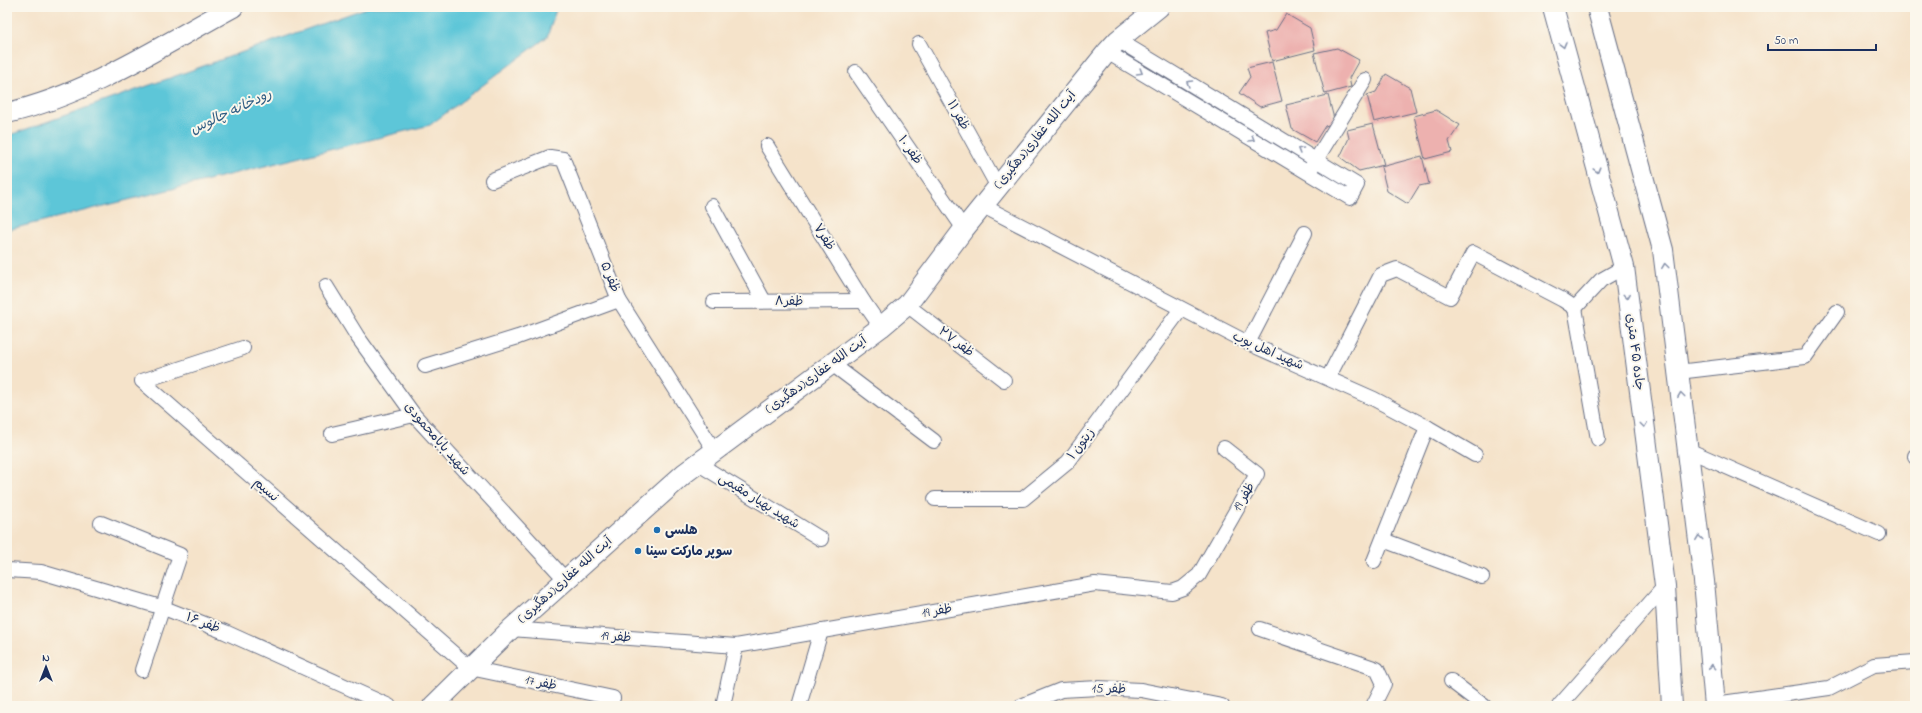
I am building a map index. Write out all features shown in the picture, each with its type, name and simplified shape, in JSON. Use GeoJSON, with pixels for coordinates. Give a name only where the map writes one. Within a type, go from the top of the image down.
{"type":"FeatureCollection","features":[{"type":"Feature","properties":{"kind":"street"},"geometry":{"type":"LineString","coordinates":[[7,113],[30,108],[86,86],[233,7]]}},
{"type":"Feature","properties":{"kind":"street","name":"آیت الله غفاری(دهگیری)"},"geometry":{"type":"LineString","coordinates":[[432,706],[470,668],[565,579],[697,463],[832,364],[881,327],[907,305],[964,228],[1112,46],[1160,7]]}},
{"type":"Feature","properties":{"kind":"street","name":"جاده ۴۵ متری"},"geometry":{"type":"LineString","coordinates":[[1553,7],[1624,267],[1665,586],[1672,706]]}},
{"type":"Feature","properties":{"kind":"street"},"geometry":{"type":"LineString","coordinates":[[1597,7],[1663,250],[1704,581],[1715,705],[1829,688],[1874,665],[1915,662]]}},
{"type":"Feature","properties":{"kind":"street","name":"ظفر ۱۱"},"geometry":{"type":"LineString","coordinates":[[919,44],[998,187]]}},
{"type":"Feature","properties":{"kind":"street"},"geometry":{"type":"LineString","coordinates":[[1112,46],[1316,160],[1357,185],[1350,198],[1308,173],[1112,46]]}},
{"type":"Feature","properties":{"kind":"street","name":"ظفر ۱۰"},"geometry":{"type":"LineString","coordinates":[[856,72],[964,228]]}},
{"type":"Feature","properties":{"kind":"street"},"geometry":{"type":"LineString","coordinates":[[1308,173],[1365,80]]}},
{"type":"Feature","properties":{"kind":"street","name":"ظفر۷"},"geometry":{"type":"LineString","coordinates":[[767,146],[863,301],[881,327]]}},
{"type":"Feature","properties":{"kind":"street","name":"ظفر ۵"},"geometry":{"type":"LineString","coordinates":[[492,180],[550,157],[563,159],[619,300],[714,450]]}},
{"type":"Feature","properties":{"kind":"street"},"geometry":{"type":"LineString","coordinates":[[712,206],[764,301]]}},
{"type":"Feature","properties":{"kind":"street","name":"شهید اهل بوب"},"geometry":{"type":"LineString","coordinates":[[983,206],[1248,343],[1374,398],[1475,455]]}},
{"type":"Feature","properties":{"kind":"street"},"geometry":{"type":"LineString","coordinates":[[1248,343],[1305,233]]}},
{"type":"Feature","properties":{"kind":"street"},"geometry":{"type":"LineString","coordinates":[[1328,378],[1381,275],[1397,269],[1450,297],[1474,252],[1563,300],[1574,308],[1598,439]]}},
{"type":"Feature","properties":{"kind":"street"},"geometry":{"type":"LineString","coordinates":[[1574,308],[1601,280],[1624,267]]}},
{"type":"Feature","properties":{"kind":"street","name":"شهید بابامحمودی"},"geometry":{"type":"LineString","coordinates":[[326,286],[358,336],[414,415],[565,579]]}},
{"type":"Feature","properties":{"kind":"street"},"geometry":{"type":"LineString","coordinates":[[425,366],[518,337],[619,300]]}},
{"type":"Feature","properties":{"kind":"street","name":"ظفر۸"},"geometry":{"type":"LineString","coordinates":[[714,302],[863,301]]}},
{"type":"Feature","properties":{"kind":"street","name":"ظفر ۲۷"},"geometry":{"type":"LineString","coordinates":[[907,305],[1004,380]]}},
{"type":"Feature","properties":{"kind":"street","name":"زیتون ۱"},"geometry":{"type":"LineString","coordinates":[[935,498],[1023,500],[1068,462],[1181,309]]}},
{"type":"Feature","properties":{"kind":"street"},"geometry":{"type":"LineString","coordinates":[[1678,372],[1805,357],[1837,312]]}},
{"type":"Feature","properties":{"kind":"street","name":"نسیم"},"geometry":{"type":"LineString","coordinates":[[242,348],[142,381],[470,668]]}},
{"type":"Feature","properties":{"kind":"street"},"geometry":{"type":"LineString","coordinates":[[832,364],[934,441]]}},
{"type":"Feature","properties":{"kind":"street"},"geometry":{"type":"LineString","coordinates":[[332,434],[414,415]]}},
{"type":"Feature","properties":{"kind":"street"},"geometry":{"type":"LineString","coordinates":[[1374,561],[1427,427]]}},
{"type":"Feature","properties":{"kind":"street","name":"ظفر 19"},"geometry":{"type":"LineString","coordinates":[[511,629],[736,646],[1095,584],[1172,592],[1183,588],[1199,575],[1257,474],[1224,448]]}},
{"type":"Feature","properties":{"kind":"street"},"geometry":{"type":"LineString","coordinates":[[1688,450],[1879,534]]}},
{"type":"Feature","properties":{"kind":"street","name":"شهید بهیار مقیمی"},"geometry":{"type":"LineString","coordinates":[[697,463],[821,538]]}},
{"type":"Feature","properties":{"kind":"street"},"geometry":{"type":"LineString","coordinates":[[101,523],[180,555],[164,608],[142,670]]}},
{"type":"Feature","properties":{"kind":"street"},"geometry":{"type":"LineString","coordinates":[[1383,540],[1482,577]]}},
{"type":"Feature","properties":{"kind":"street","name":"ظفر ۱۶"},"geometry":{"type":"LineString","coordinates":[[7,570],[41,572],[164,608],[225,632],[389,706]]}},
{"type":"Feature","properties":{"kind":"street"},"geometry":{"type":"LineString","coordinates":[[1559,706],[1665,586]]}},
{"type":"Feature","properties":{"kind":"street"},"geometry":{"type":"LineString","coordinates":[[1260,629],[1377,669],[1384,684],[1373,706]]}},
{"type":"Feature","properties":{"kind":"street"},"geometry":{"type":"LineString","coordinates":[[799,706],[820,631]]}},
{"type":"Feature","properties":{"kind":"street"},"geometry":{"type":"LineString","coordinates":[[724,706],[736,646]]}},
{"type":"Feature","properties":{"kind":"street","name":"ظفر 17"},"geometry":{"type":"LineString","coordinates":[[470,668],[613,698]]}},
{"type":"Feature","properties":{"kind":"street"},"geometry":{"type":"LineString","coordinates":[[1451,681],[1484,706]]}},
{"type":"Feature","properties":{"kind":"street","name":"ظفر 15"},"geometry":{"type":"LineString","coordinates":[[1021,706],[1061,690],[1098,688],[1141,690],[1181,702],[1222,706]]}},
{"type":"Feature","properties":{"kind":"water","name":"رودخانه چالوس"},"geometry":{"type":"Polygon","coordinates":[[[369,7],[557,7],[547,37],[430,125],[7,230],[7,136],[369,7]]]}},
{"type":"Feature","properties":{"kind":"building"},"geometry":{"type":"Polygon","coordinates":[[[1286,14],[1310,28],[1315,50],[1272,61],[1265,33],[1276,30],[1286,14]]]}},
{"type":"Feature","properties":{"kind":"building"},"geometry":{"type":"Polygon","coordinates":[[[1337,48],[1359,60],[1349,78],[1351,87],[1325,94],[1314,53],[1337,48]]]}},
{"type":"Feature","properties":{"kind":"building"},"geometry":{"type":"Polygon","coordinates":[[[1272,62],[1282,101],[1260,107],[1239,93],[1250,77],[1247,68],[1272,62]]]}},
{"type":"Feature","properties":{"kind":"building"},"geometry":{"type":"Polygon","coordinates":[[[1386,74],[1410,88],[1416,112],[1374,122],[1367,95],[1376,92],[1386,74]]]}},
{"type":"Feature","properties":{"kind":"building"},"geometry":{"type":"Polygon","coordinates":[[[1328,95],[1335,123],[1325,126],[1315,142],[1292,129],[1286,105],[1328,95]]]}},
{"type":"Feature","properties":{"kind":"building"},"geometry":{"type":"Polygon","coordinates":[[[1436,110],[1460,125],[1449,141],[1452,152],[1425,159],[1414,116],[1436,110]]]}},
{"type":"Feature","properties":{"kind":"building"},"geometry":{"type":"Polygon","coordinates":[[[1373,124],[1384,165],[1359,171],[1340,157],[1349,138],[1347,130],[1373,124]]]}},
{"type":"Feature","properties":{"kind":"building"},"geometry":{"type":"Polygon","coordinates":[[[1422,156],[1429,184],[1419,186],[1408,204],[1387,191],[1381,167],[1422,156]]]}},
{"type":"Feature","properties":{"kind":"place","name":"هلسی"},"geometry":{"type":"Point","coordinates":[657,530]}},
{"type":"Feature","properties":{"kind":"place","name":"سوپر مارکت سینا"},"geometry":{"type":"Point","coordinates":[638,551]}}]}
